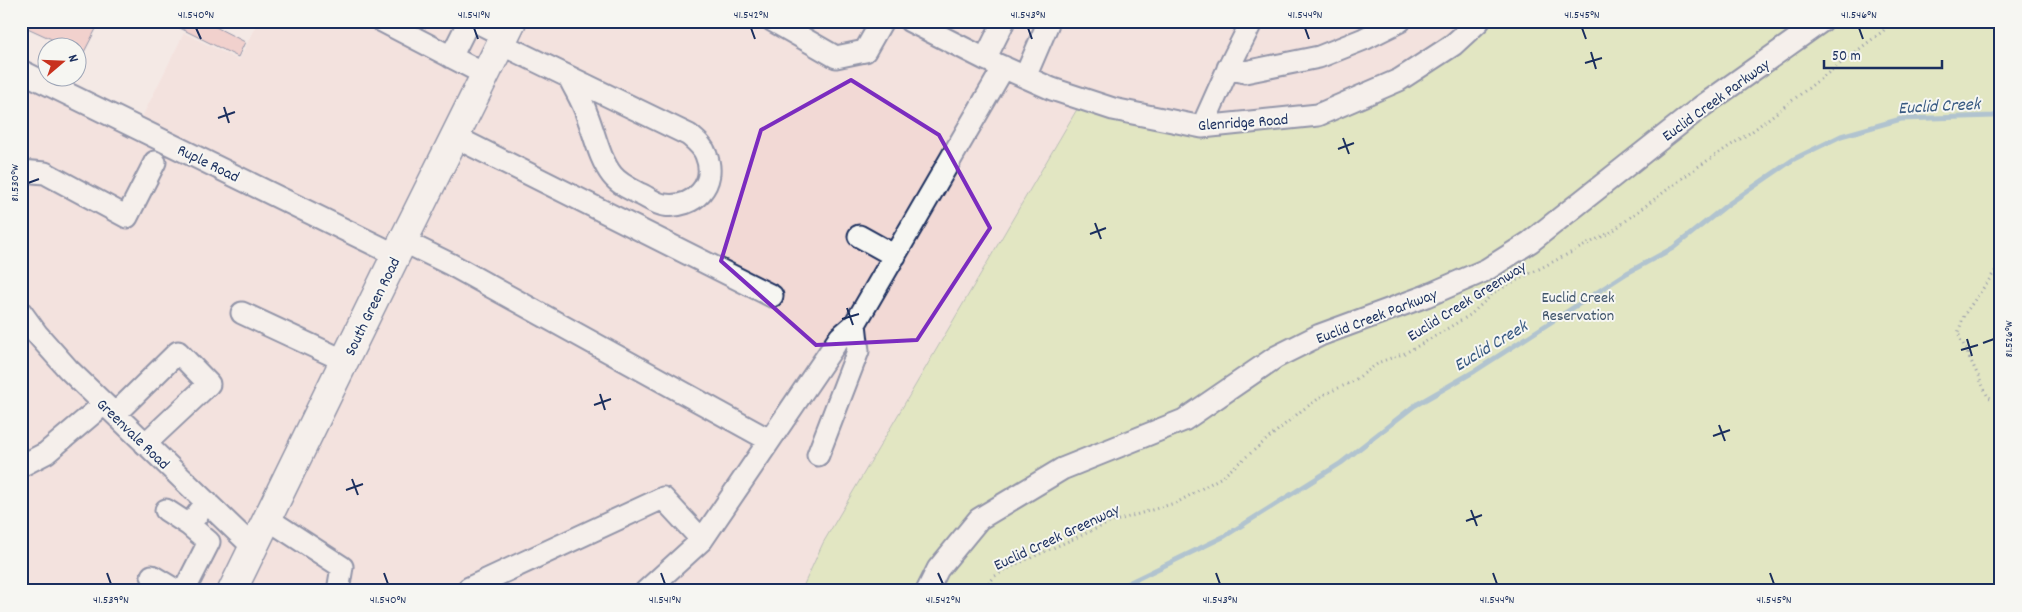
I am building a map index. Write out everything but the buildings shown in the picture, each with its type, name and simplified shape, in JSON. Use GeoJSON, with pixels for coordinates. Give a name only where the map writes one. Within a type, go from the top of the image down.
{"type":"FeatureCollection","features":[{"type":"Feature","properties":{"kind":"main road","name":"South Green Road"},"geometry":{"type":"LineString","coordinates":[[232,591],[399,248],[506,34]]}},
{"type":"Feature","properties":{"kind":"street"},"geometry":{"type":"LineString","coordinates":[[382,21],[486,75]]}},
{"type":"Feature","properties":{"kind":"street"},"geometry":{"type":"LineString","coordinates":[[451,57],[469,21]]}},
{"type":"Feature","properties":{"kind":"street"},"geometry":{"type":"LineString","coordinates":[[475,21],[506,34],[569,77],[689,135],[700,144],[706,155],[709,169],[707,182],[701,193],[691,202],[662,205],[624,186],[613,176],[603,161],[586,112],[569,77]]}},
{"type":"Feature","properties":{"kind":"street"},"geometry":{"type":"LineString","coordinates":[[773,21],[836,57],[865,51],[882,21]]}},
{"type":"Feature","properties":{"kind":"street","name":"Glenridge Road"},"geometry":{"type":"LineString","coordinates":[[910,21],[1052,89],[1113,109],[1202,127],[1318,115],[1399,80],[1453,46],[1479,21]]}},
{"type":"Feature","properties":{"kind":"street"},"geometry":{"type":"LineString","coordinates":[[984,58],[1004,21]]}},
{"type":"Feature","properties":{"kind":"street"},"geometry":{"type":"LineString","coordinates":[[1025,77],[1049,21]]}},
{"type":"Feature","properties":{"kind":"street"},"geometry":{"type":"LineString","coordinates":[[1202,127],[1228,68],[1252,21]]}},
{"type":"Feature","properties":{"kind":"street"},"geometry":{"type":"LineString","coordinates":[[1228,68],[1245,72],[1318,57],[1364,40],[1400,21]]}},
{"type":"Feature","properties":{"kind":"street","name":"Euclid Creek Parkway"},"geometry":{"type":"LineString","coordinates":[[927,591],[938,569],[979,520],[1062,469],[1184,420],[1276,357],[1320,335],[1426,296],[1486,270],[1530,242],[1701,107],[1822,21]]}},
{"type":"Feature","properties":{"kind":"street"},"geometry":{"type":"LineString","coordinates":[[646,591],[702,540],[840,337],[855,324],[1004,67]]}},
{"type":"Feature","properties":{"kind":"street","name":"Ruple Road"},"geometry":{"type":"LineString","coordinates":[[21,71],[399,248],[450,264],[769,440]]}},
{"type":"Feature","properties":{"kind":"street"},"geometry":{"type":"LineString","coordinates":[[455,137],[772,296]]}},
{"type":"Feature","properties":{"kind":"street"},"geometry":{"type":"LineString","coordinates":[[21,171],[45,173],[127,217],[155,162]]}},
{"type":"Feature","properties":{"kind":"street"},"geometry":{"type":"LineString","coordinates":[[859,236],[895,256]]}},
{"type":"Feature","properties":{"kind":"street","name":"Greenvale Road"},"geometry":{"type":"LineString","coordinates":[[21,312],[37,334],[68,369],[254,548]]}},
{"type":"Feature","properties":{"kind":"street"},"geometry":{"type":"LineString","coordinates":[[242,313],[345,360]]}},
{"type":"Feature","properties":{"kind":"street"},"geometry":{"type":"LineString","coordinates":[[818,455],[858,351],[855,324]]}},
{"type":"Feature","properties":{"kind":"street"},"geometry":{"type":"LineString","coordinates":[[21,466],[46,453],[109,409],[178,352],[209,384],[146,444]]}},
{"type":"Feature","properties":{"kind":"street"},"geometry":{"type":"LineString","coordinates":[[467,591],[469,588],[662,498],[702,540]]}},
{"type":"Feature","properties":{"kind":"street"},"geometry":{"type":"LineString","coordinates":[[189,525],[207,502]]}},
{"type":"Feature","properties":{"kind":"street"},"geometry":{"type":"LineString","coordinates":[[166,510],[189,525],[209,542],[184,591]]}},
{"type":"Feature","properties":{"kind":"street"},"geometry":{"type":"LineString","coordinates":[[268,519],[342,567],[338,591]]}},
{"type":"Feature","properties":{"kind":"street"},"geometry":{"type":"LineString","coordinates":[[152,576],[177,591]]}},
{"type":"Feature","properties":{"kind":"path","name":"Euclid Creek Greenway"},"geometry":{"type":"LineString","coordinates":[[982,591],[996,576],[1017,564],[1109,523],[1178,502],[1222,477],[1301,411],[1325,394],[1352,382],[1380,362],[1405,353],[1463,320],[1496,292],[1611,232],[1696,168],[1751,132],[1883,31],[1892,21]]}},
{"type":"Feature","properties":{"kind":"path"},"geometry":{"type":"LineString","coordinates":[[2001,263],[1964,315],[1958,333],[1988,397],[2001,401]]}},
{"type":"Feature","properties":{"kind":"highlighted area"},"geometry":{"type":"Polygon","coordinates":[[[851,80],[939,135],[990,228],[917,340],[816,345],[721,261],[761,130],[851,80]]]}},
{"type":"Feature","properties":{"kind":"shaded area"},"geometry":{"type":"Polygon","coordinates":[[[258,21],[1479,21],[1453,45],[1318,115],[1202,127],[1083,99],[823,543],[801,591],[21,591],[21,71],[38,79],[38,88],[56,88],[137,127],[184,33],[239,60],[258,21]]]}},
{"type":"Feature","properties":{"kind":"green space","name":"Euclid Creek Reservation"},"geometry":{"type":"Polygon","coordinates":[[[1465,21],[2001,21],[2001,591],[801,591],[823,543],[1083,99],[1202,127],[1355,99],[1465,21]]]}},
{"type":"Feature","properties":{"kind":"waterway","name":"Euclid Creek"},"geometry":{"type":"LineString","coordinates":[[1112,591],[1225,536],[1341,463],[1414,406],[1475,371],[1627,273],[1673,248],[1727,205],[1794,159],[1841,136],[1901,119],[1994,116],[2001,112]]}}]}
